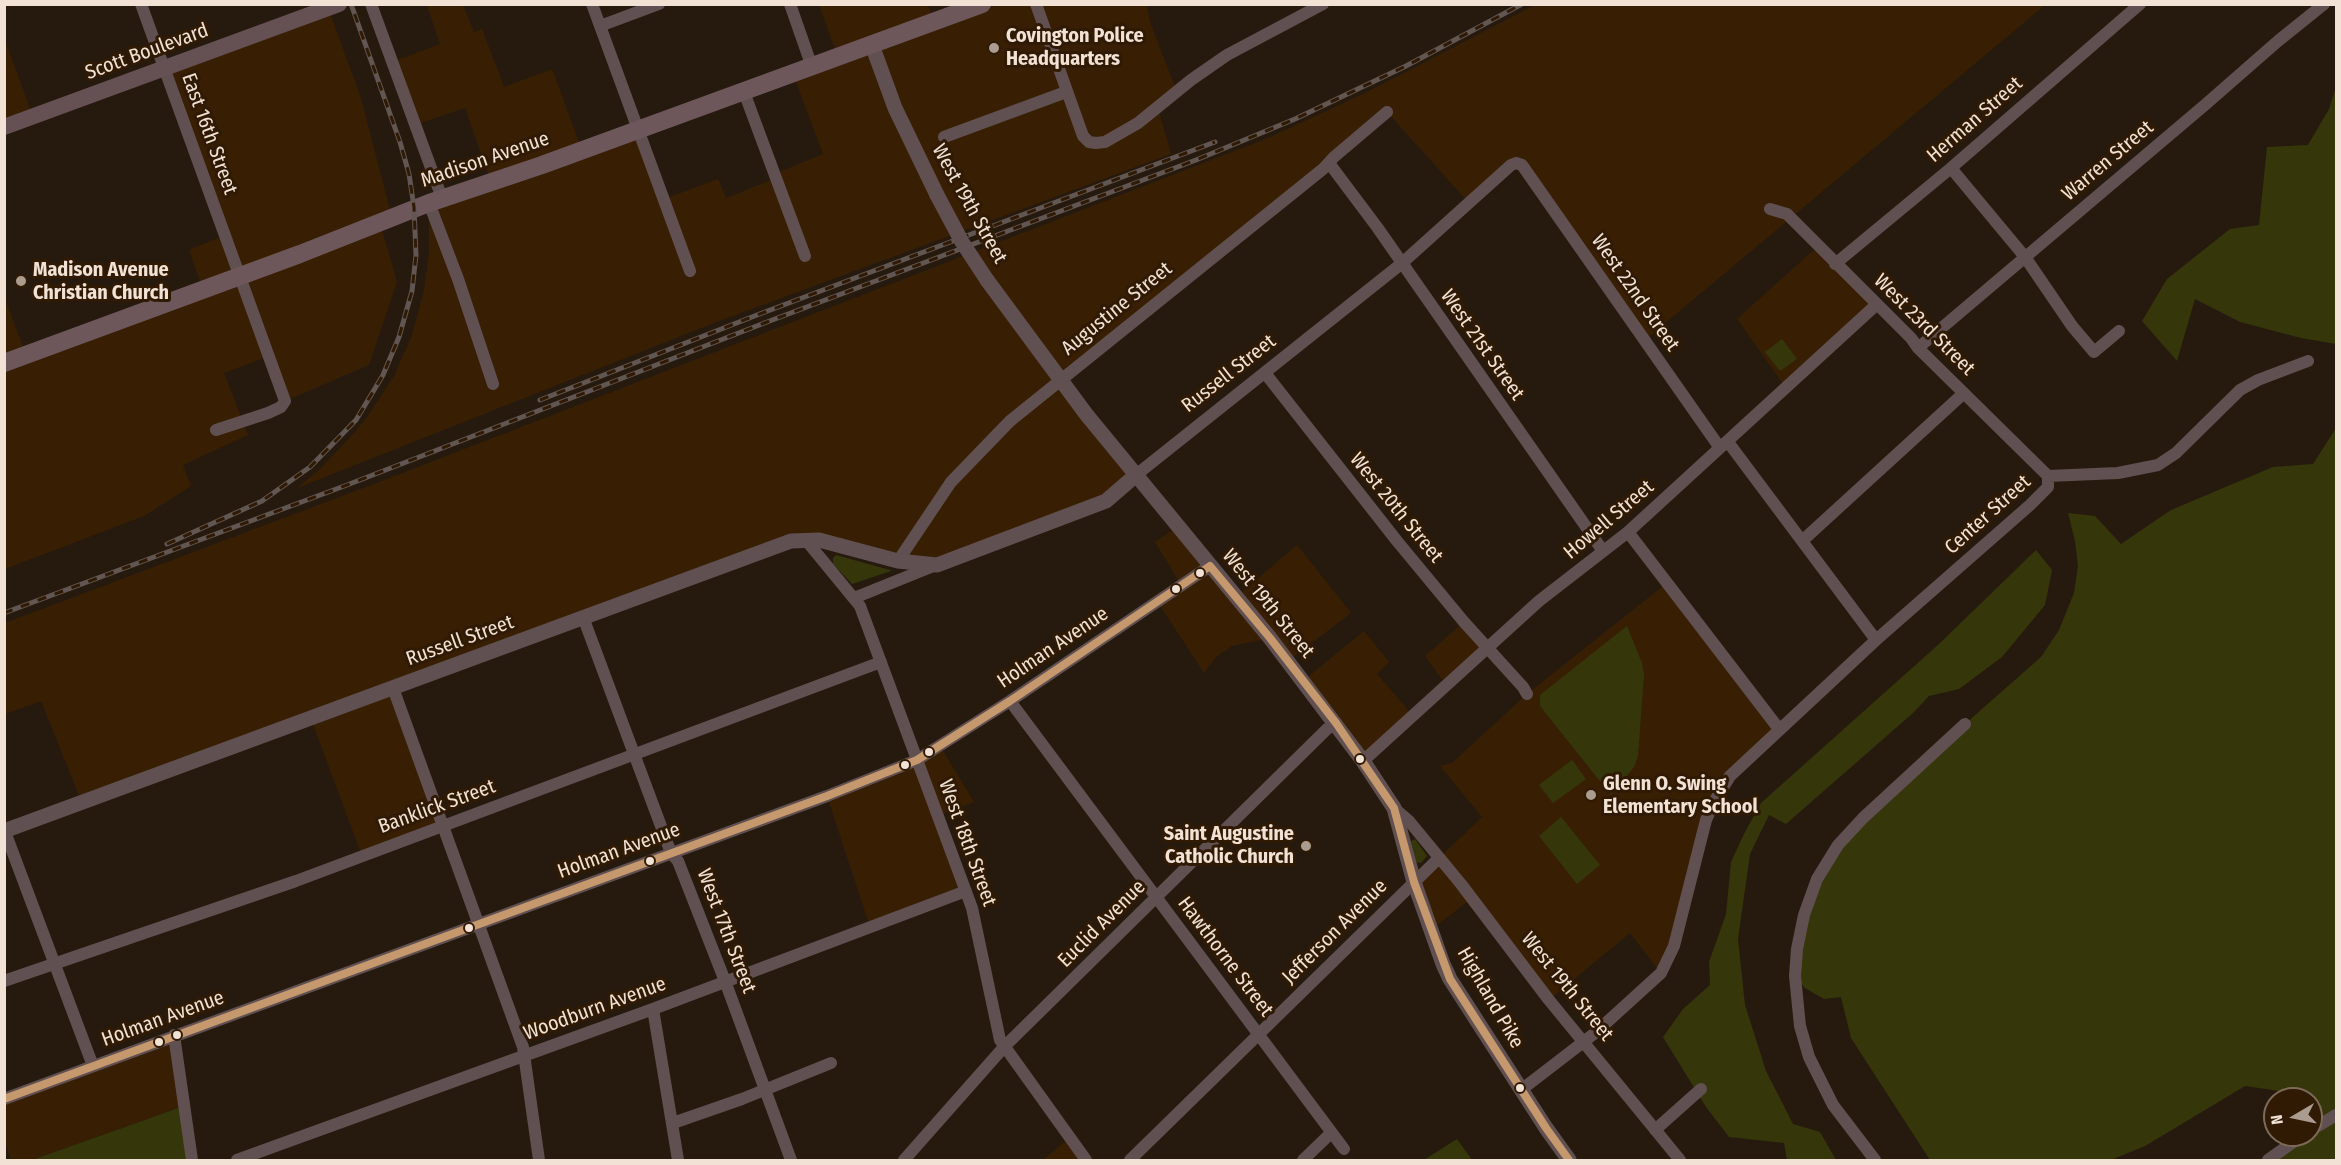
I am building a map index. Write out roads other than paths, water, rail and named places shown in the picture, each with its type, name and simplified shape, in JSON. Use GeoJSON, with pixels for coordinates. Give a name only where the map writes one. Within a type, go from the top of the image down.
{"type":"FeatureCollection","features":[{"type":"Feature","properties":{"kind":"main road","name":"Scott Boulevard"},"geometry":{"type":"LineString","coordinates":[[4,128],[339,4]]}},
{"type":"Feature","properties":{"kind":"main road","name":"Madison Avenue"},"geometry":{"type":"LineString","coordinates":[[4,363],[435,201],[639,130],[982,4]]}},
{"type":"Feature","properties":{"kind":"street","name":"East 16th Street"},"geometry":{"type":"LineString","coordinates":[[141,4],[285,401],[281,407],[268,413],[216,430]]}},
{"type":"Feature","properties":{"kind":"street"},"geometry":{"type":"LineString","coordinates":[[371,4],[493,384]]}},
{"type":"Feature","properties":{"kind":"street"},"geometry":{"type":"LineString","coordinates":[[592,4],[690,271]]}},
{"type":"Feature","properties":{"kind":"street"},"geometry":{"type":"LineString","coordinates":[[600,26],[659,4]]}},
{"type":"Feature","properties":{"kind":"street"},"geometry":{"type":"LineString","coordinates":[[790,4],[812,67]]}},
{"type":"Feature","properties":{"kind":"street"},"geometry":{"type":"LineString","coordinates":[[1036,4],[1066,92],[1083,136],[1089,142],[1105,142],[1118,135],[1138,123],[1191,80],[1227,55],[1323,4]]}},
{"type":"Feature","properties":{"kind":"street","name":"Herman Street"},"geometry":{"type":"LineString","coordinates":[[1835,264],[1951,168],[2140,4]]}},
{"type":"Feature","properties":{"kind":"street","name":"Warren Street"},"geometry":{"type":"LineString","coordinates":[[1918,348],[2324,4]]}},
{"type":"Feature","properties":{"kind":"street","name":"West 19th Street"},"geometry":{"type":"LineString","coordinates":[[872,45],[895,108],[937,195],[956,232],[987,280],[1086,414],[1336,723],[1394,808],[1409,821],[1439,858],[1583,1042],[1680,1161]]}},
{"type":"Feature","properties":{"kind":"street"},"geometry":{"type":"LineString","coordinates":[[744,92],[805,256]]}},
{"type":"Feature","properties":{"kind":"street"},"geometry":{"type":"LineString","coordinates":[[944,137],[1066,92]]}},
{"type":"Feature","properties":{"kind":"street","name":"Augustine Street"},"geometry":{"type":"LineString","coordinates":[[898,561],[958,475],[1010,422],[1329,163],[1387,112]]}},
{"type":"Feature","properties":{"kind":"street","name":"West 21st Street"},"geometry":{"type":"LineString","coordinates":[[1329,163],[1603,551]]}},
{"type":"Feature","properties":{"kind":"street","name":"Russell Street"},"geometry":{"type":"LineString","coordinates":[[854,598],[1106,501],[1401,264],[1516,163]]}},
{"type":"Feature","properties":{"kind":"street","name":"West 22nd Street"},"geometry":{"type":"LineString","coordinates":[[1516,163],[1522,165],[1671,379],[1802,541],[1876,640]]}},
{"type":"Feature","properties":{"kind":"street"},"geometry":{"type":"LineString","coordinates":[[1951,168],[2025,257],[2072,326],[2094,352],[2118,331]]}},
{"type":"Feature","properties":{"kind":"street","name":"West 23rd Street"},"geometry":{"type":"LineString","coordinates":[[1770,209],[1787,214],[2048,476]]}},
{"type":"Feature","properties":{"kind":"street","name":"Howell Street"},"geometry":{"type":"LineString","coordinates":[[1363,761],[1539,601],[1628,532],[1876,305]]}},
{"type":"Feature","properties":{"kind":"street","name":"Center Street"},"geometry":{"type":"LineString","coordinates":[[1521,1090],[1583,1042],[1654,980],[1668,963],[1700,838],[1714,802],[1730,776],[1876,640],[2030,505],[2048,487],[2048,476],[2118,473],[2158,465],[2176,453],[2240,390],[2258,380],[2308,361]]}},
{"type":"Feature","properties":{"kind":"street","name":"West 20th Street"},"geometry":{"type":"LineString","coordinates":[[1265,373],[1397,541],[1527,694]]}},
{"type":"Feature","properties":{"kind":"street"},"geometry":{"type":"LineString","coordinates":[[1802,541],[1964,393]]}},
{"type":"Feature","properties":{"kind":"street"},"geometry":{"type":"LineString","coordinates":[[1628,532],[1779,729]]}},
{"type":"Feature","properties":{"kind":"street","name":"West 18th Street"},"geometry":{"type":"LineString","coordinates":[[805,539],[860,606],[972,908],[1000,1040],[1086,1161]]}},
{"type":"Feature","properties":{"kind":"street","name":"Russell Street"},"geometry":{"type":"LineString","coordinates":[[5,830],[791,541],[819,540],[898,561],[937,565]]}},
{"type":"Feature","properties":{"kind":"street","name":"Holman Avenue"},"geometry":{"type":"LineString","coordinates":[[4,1099],[917,760],[1010,701],[1210,566]]}},
{"type":"Feature","properties":{"kind":"street","name":"West 17th Street"},"geometry":{"type":"LineString","coordinates":[[584,617],[671,853],[678,861],[725,981],[788,1160]]}},
{"type":"Feature","properties":{"kind":"street","name":"Banklick Street"},"geometry":{"type":"LineString","coordinates":[[4,981],[296,881],[881,662]]}},
{"type":"Feature","properties":{"kind":"street"},"geometry":{"type":"LineString","coordinates":[[393,688],[523,1047],[538,1161]]}},
{"type":"Feature","properties":{"kind":"street","name":"Hawthorne Street"},"geometry":{"type":"LineString","coordinates":[[1010,701],[1097,821],[1156,896],[1344,1149]]}},
{"type":"Feature","properties":{"kind":"street","name":"Euclid Avenue"},"geometry":{"type":"LineString","coordinates":[[904,1161],[1004,1047],[1327,729],[1336,723]]}},
{"type":"Feature","properties":{"kind":"street"},"geometry":{"type":"LineString","coordinates":[[1875,1161],[1833,1105],[1809,1057],[1796,1002],[1797,949],[1817,879],[1838,845],[1863,818],[1965,724]]}},
{"type":"Feature","properties":{"kind":"street","name":"Highland Pike"},"geometry":{"type":"LineString","coordinates":[[1394,808],[1414,882],[1450,979],[1569,1161]]}},
{"type":"Feature","properties":{"kind":"street"},"geometry":{"type":"LineString","coordinates":[[5,830],[93,1066]]}},
{"type":"Feature","properties":{"kind":"street","name":"Jefferson Avenue"},"geometry":{"type":"LineString","coordinates":[[1130,1161],[1439,858]]}},
{"type":"Feature","properties":{"kind":"street","name":"Woodburn Avenue"},"geometry":{"type":"LineString","coordinates":[[237,1161],[653,1009],[966,891]]}},
{"type":"Feature","properties":{"kind":"street"},"geometry":{"type":"LineString","coordinates":[[653,1009],[678,1161]]}},
{"type":"Feature","properties":{"kind":"street"},"geometry":{"type":"LineString","coordinates":[[174,1035],[192,1161]]}},
{"type":"Feature","properties":{"kind":"street"},"geometry":{"type":"LineString","coordinates":[[673,1123],[765,1090],[831,1063]]}},
{"type":"Feature","properties":{"kind":"street"},"geometry":{"type":"LineString","coordinates":[[1655,1130],[1701,1089]]}},
{"type":"Feature","properties":{"kind":"street"},"geometry":{"type":"LineString","coordinates":[[2323,1123],[2337,1115]]}},
{"type":"Feature","properties":{"kind":"street"},"geometry":{"type":"LineString","coordinates":[[1303,1161],[1331,1133]]}},
{"type":"Feature","properties":{"kind":"street"},"geometry":{"type":"LineString","coordinates":[[2268,1161],[2287,1147]]}},
{"type":"Feature","properties":{"kind":"railway"},"geometry":{"type":"LineString","coordinates":[[167,544],[262,501],[310,467],[356,420],[383,375],[399,337],[412,291],[416,255],[414,207],[409,174],[400,142],[351,4]]}},
{"type":"Feature","properties":{"kind":"railway"},"geometry":{"type":"LineString","coordinates":[[4,613],[347,485],[767,322],[1196,160],[1295,119],[1406,66],[1522,4]]}},
{"type":"Feature","properties":{"kind":"railway"},"geometry":{"type":"LineString","coordinates":[[540,400],[757,315],[1215,142]]}},
{"type":"Feature","properties":{"kind":"place","name":"Covington Police Headquarters"},"geometry":{"type":"Point","coordinates":[994,48]}},
{"type":"Feature","properties":{"kind":"place","name":"Madison Avenue Christian Church"},"geometry":{"type":"Point","coordinates":[21,281]}},
{"type":"Feature","properties":{"kind":"place","name":"Glenn O. Swing Elementary School"},"geometry":{"type":"Point","coordinates":[1591,795]}},
{"type":"Feature","properties":{"kind":"place","name":"Saint Augustine Catholic Church"},"geometry":{"type":"Point","coordinates":[1306,846]}}]}
